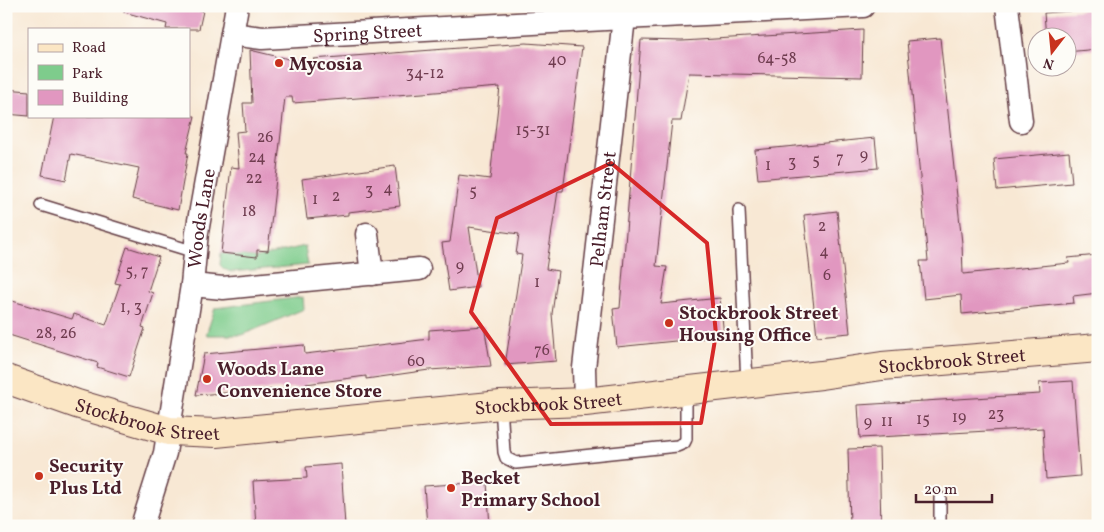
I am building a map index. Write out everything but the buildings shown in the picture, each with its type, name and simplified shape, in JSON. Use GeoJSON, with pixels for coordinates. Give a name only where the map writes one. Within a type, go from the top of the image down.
{"type":"FeatureCollection","features":[{"type":"Feature","properties":{"kind":"street","name":"Woods Lane"},"geometry":{"type":"LineString","coordinates":[[142,526],[165,453],[192,285],[195,252],[237,6]]}},
{"type":"Feature","properties":{"kind":"street","name":"Spring Street"},"geometry":{"type":"LineString","coordinates":[[232,34],[262,38],[624,18],[765,8],[863,6]]}},
{"type":"Feature","properties":{"kind":"street"},"geometry":{"type":"LineString","coordinates":[[1007,6],[1021,120]]}},
{"type":"Feature","properties":{"kind":"street","name":"Pelham Street"},"geometry":{"type":"LineString","coordinates":[[585,402],[584,368],[624,18]]}},
{"type":"Feature","properties":{"kind":"street"},"geometry":{"type":"LineString","coordinates":[[367,234],[372,274]]}},
{"type":"Feature","properties":{"kind":"street"},"geometry":{"type":"LineString","coordinates":[[192,285],[223,288],[419,269]]}},
{"type":"Feature","properties":{"kind":"street","name":"Stockbrook Street"},"geometry":{"type":"LineString","coordinates":[[6,379],[77,404],[169,431],[216,433],[501,405],[585,402],[821,375],[882,366],[1098,348]]}},
{"type":"Feature","properties":{"kind":"lane"},"geometry":{"type":"LineString","coordinates":[[42,205],[195,252]]}},
{"type":"Feature","properties":{"kind":"lane"},"geometry":{"type":"LineString","coordinates":[[740,210],[747,382]]}},
{"type":"Feature","properties":{"kind":"lane"},"geometry":{"type":"LineString","coordinates":[[501,405],[504,452],[506,458],[516,463],[677,446],[684,443],[686,439],[686,390]]}},
{"type":"Feature","properties":{"kind":"lane"},"geometry":{"type":"LineString","coordinates":[[940,498],[940,526]]}},
{"type":"Feature","properties":{"kind":"highlighted area"},"geometry":{"type":"Polygon","coordinates":[[[611,163],[707,243],[716,334],[701,423],[551,424],[471,312],[497,218],[611,163]]]}},
{"type":"Feature","properties":{"kind":"green space"},"geometry":{"type":"Polygon","coordinates":[[[305,246],[308,265],[231,272],[220,265],[221,253],[257,257],[305,246]]]}},
{"type":"Feature","properties":{"kind":"green space"},"geometry":{"type":"Polygon","coordinates":[[[303,297],[304,309],[242,335],[206,335],[215,308],[303,297]]]}},
{"type":"Feature","properties":{"kind":"place","name":"Mycosia"},"geometry":{"type":"Point","coordinates":[279,63]}},
{"type":"Feature","properties":{"kind":"place","name":"Stockbrook Street Housing Office"},"geometry":{"type":"Point","coordinates":[669,323]}},
{"type":"Feature","properties":{"kind":"place","name":"Woods Lane Convenience Store"},"geometry":{"type":"Point","coordinates":[207,379]}},
{"type":"Feature","properties":{"kind":"place","name":"Security Plus Ltd"},"geometry":{"type":"Point","coordinates":[39,476]}},
{"type":"Feature","properties":{"kind":"place","name":"Becket Primary School"},"geometry":{"type":"Point","coordinates":[451,488]}}]}
